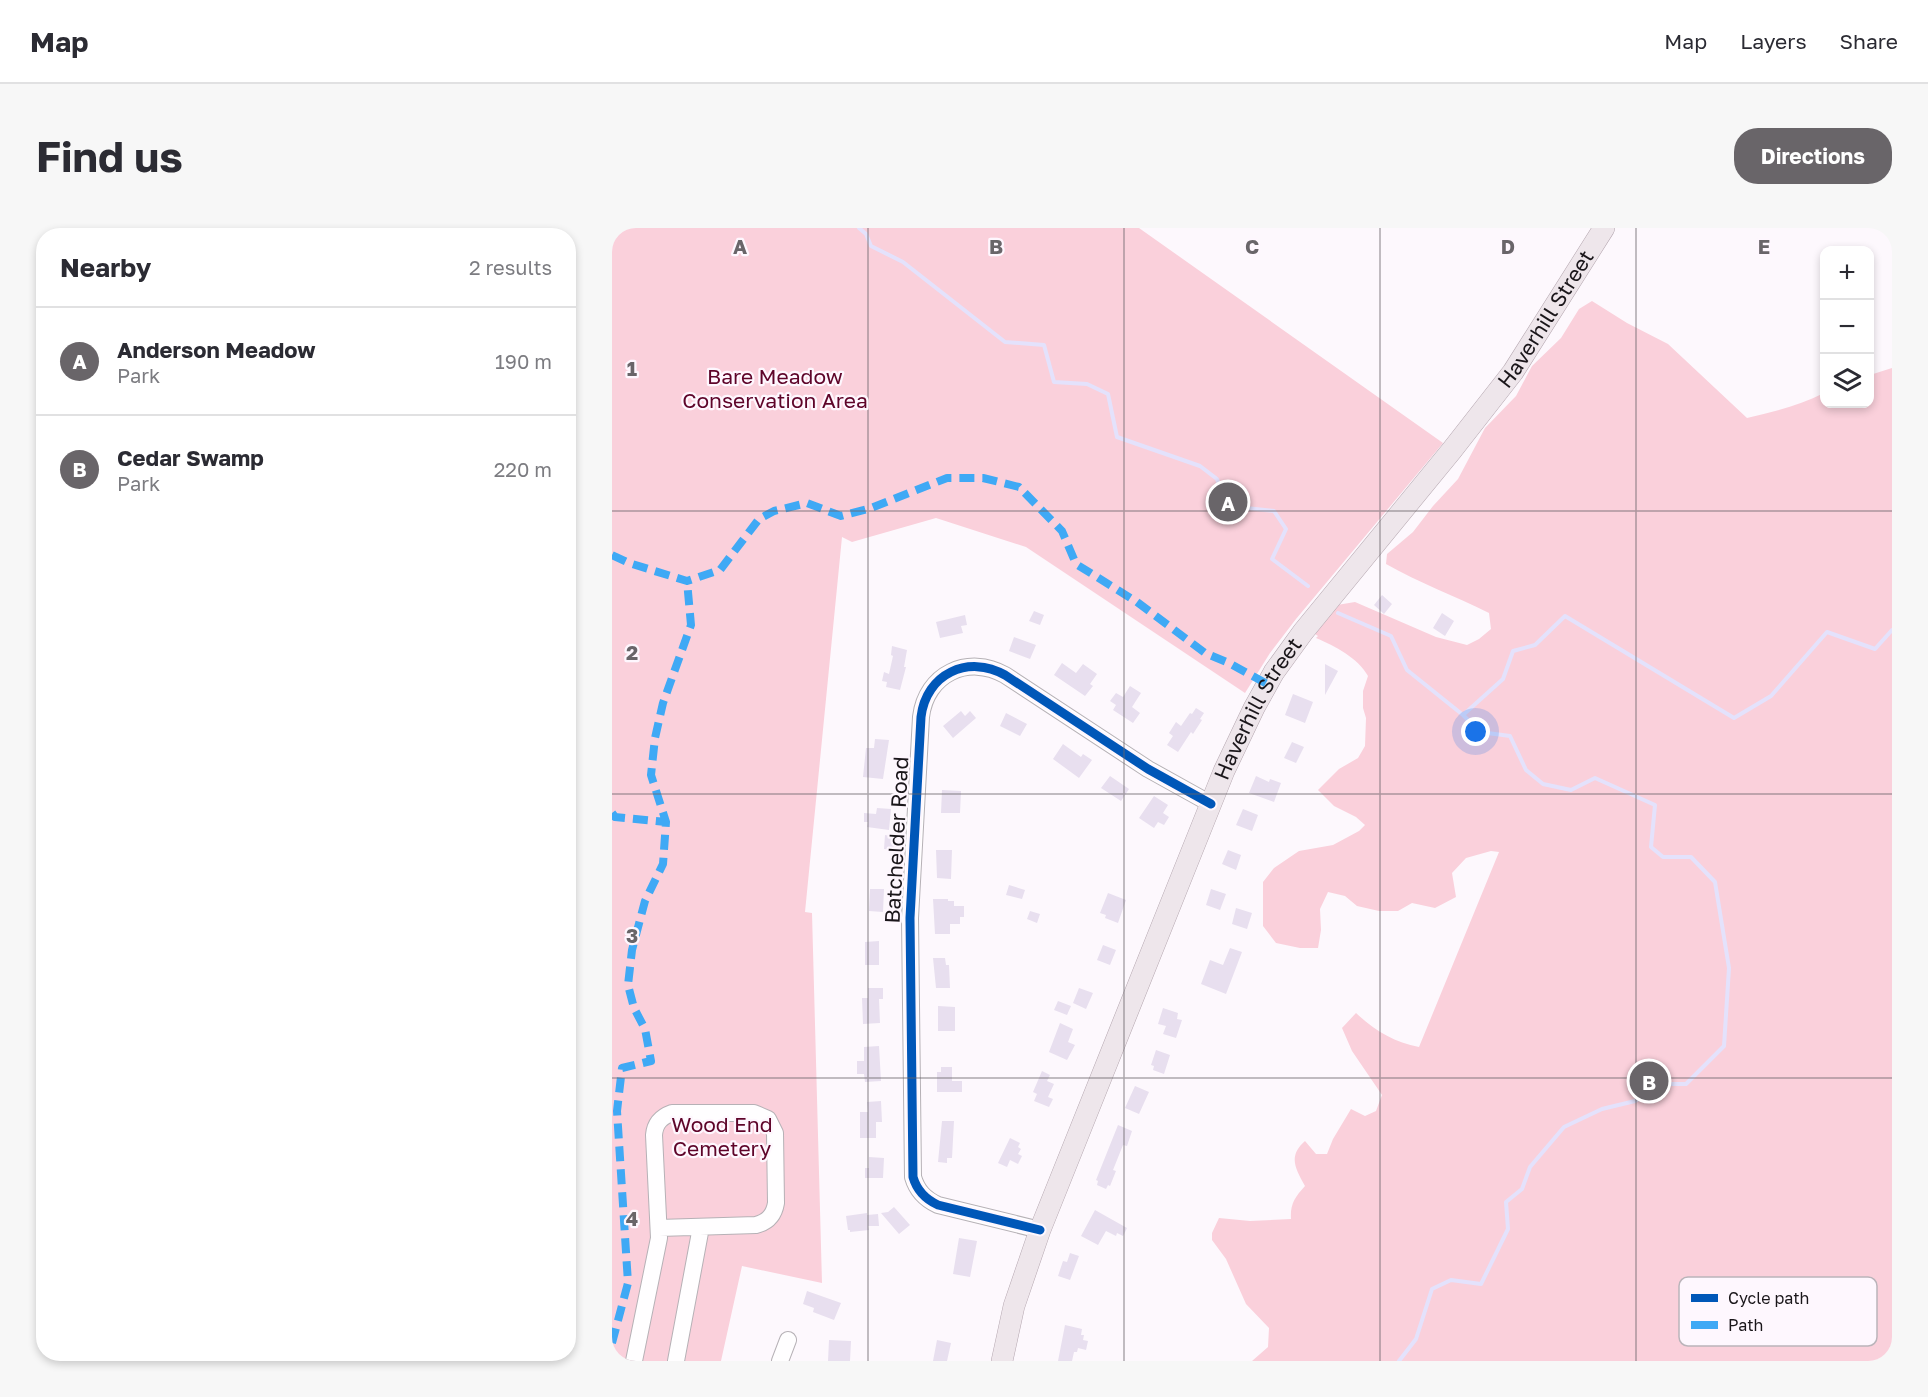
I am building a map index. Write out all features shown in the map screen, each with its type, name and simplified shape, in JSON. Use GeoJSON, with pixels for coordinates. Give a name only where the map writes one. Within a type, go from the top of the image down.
{"type":"FeatureCollection","features":[{"type":"Feature","properties":{"kind":"main road","name":"Haverhill Street"},"geometry":{"type":"LineString","coordinates":[[1002,1361],[1014,1306],[1040,1230],[1224,771],[1254,708],[1274,672],[1304,632],[1514,372],[1604,228]]}},
{"type":"Feature","properties":{"kind":"street","name":"Batchelder Road"},"geometry":{"type":"LineString","coordinates":[[1040,1230],[938,1205],[928,1200],[920,1192],[911,1172],[910,918],[921,717],[926,696],[939,679],[951,671],[971,666],[992,669],[1005,675],[1148,769],[1211,804]]}},
{"type":"Feature","properties":{"kind":"street"},"geometry":{"type":"LineString","coordinates":[[634,1361],[659,1228],[655,1128],[660,1120],[672,1113],[750,1113],[761,1115],[770,1122],[775,1133],[776,1203],[773,1213],[766,1221],[756,1225],[659,1228]]}},
{"type":"Feature","properties":{"kind":"street"},"geometry":{"type":"LineString","coordinates":[[676,1361],[701,1227]]}},
{"type":"Feature","properties":{"kind":"street"},"geometry":{"type":"LineString","coordinates":[[780,1361],[788,1340]]}},
{"type":"Feature","properties":{"kind":"green space","name":"Bare Meadow Conservation Area"},"geometry":{"type":"Polygon","coordinates":[[[612,228],[1139,228],[1443,443],[1296,619],[1270,653],[1245,693],[1026,547],[936,518],[852,542],[842,537],[805,912],[812,913],[822,1283],[742,1266],[721,1361],[612,1361],[612,228]]]}},
{"type":"Feature","properties":{"kind":"green space"},"geometry":{"type":"Polygon","coordinates":[[[1592,301],[1627,323],[1668,344],[1747,418],[1787,408],[1820,395],[1820,408],[1874,408],[1874,374],[1892,368],[1892,1361],[1252,1361],[1268,1347],[1269,1328],[1246,1304],[1226,1259],[1212,1240],[1212,1233],[1219,1218],[1250,1221],[1291,1219],[1294,1201],[1305,1186],[1295,1162],[1296,1152],[1305,1141],[1316,1154],[1327,1154],[1351,1109],[1365,1116],[1376,1111],[1382,1095],[1352,1051],[1342,1028],[1356,1013],[1385,1035],[1419,1047],[1499,852],[1491,851],[1466,858],[1452,873],[1456,897],[1435,908],[1412,903],[1398,911],[1379,911],[1357,906],[1345,896],[1328,892],[1320,909],[1321,930],[1318,948],[1300,948],[1276,943],[1263,926],[1263,882],[1274,868],[1299,851],[1333,845],[1359,831],[1365,825],[1356,817],[1334,806],[1318,790],[1339,769],[1358,758],[1365,746],[1366,718],[1363,708],[1363,691],[1368,676],[1352,658],[1316,638],[1318,636],[1315,634],[1337,605],[1355,602],[1436,637],[1467,645],[1491,629],[1489,613],[1386,564],[1387,554],[1413,532],[1458,479],[1485,428],[1516,396],[1532,366],[1561,338],[1579,309],[1592,301]]]}},
{"type":"Feature","properties":{"kind":"building"},"geometry":{"type":"Polygon","coordinates":[[[1382,595],[1392,604],[1384,614],[1374,605],[1382,595]]]}},
{"type":"Feature","properties":{"kind":"building"},"geometry":{"type":"Polygon","coordinates":[[[1034,611],[1044,615],[1040,625],[1029,621],[1034,611]]]}},
{"type":"Feature","properties":{"kind":"building"},"geometry":{"type":"Polygon","coordinates":[[[1442,613],[1454,621],[1445,636],[1433,628],[1442,613]]]}},
{"type":"Feature","properties":{"kind":"building"},"geometry":{"type":"Polygon","coordinates":[[[965,615],[967,625],[961,626],[963,633],[940,638],[936,622],[965,615]]]}},
{"type":"Feature","properties":{"kind":"building"},"geometry":{"type":"Polygon","coordinates":[[[1014,637],[1036,645],[1030,659],[1009,651],[1014,637]]]}},
{"type":"Feature","properties":{"kind":"building"},"geometry":{"type":"Polygon","coordinates":[[[892,646],[907,650],[904,667],[906,667],[900,690],[886,687],[887,682],[882,681],[884,672],[889,674],[893,656],[891,655],[892,646]]]}},
{"type":"Feature","properties":{"kind":"building"},"geometry":{"type":"Polygon","coordinates":[[[1062,663],[1076,673],[1083,664],[1097,674],[1090,684],[1093,686],[1085,696],[1054,675],[1062,663]]]}},
{"type":"Feature","properties":{"kind":"building"},"geometry":{"type":"Polygon","coordinates":[[[1325,664],[1338,671],[1325,695],[1325,664]]]}},
{"type":"Feature","properties":{"kind":"building"},"geometry":{"type":"Polygon","coordinates":[[[1130,686],[1141,693],[1132,707],[1140,713],[1133,723],[1113,710],[1116,705],[1110,701],[1116,693],[1123,697],[1130,686]]]}},
{"type":"Feature","properties":{"kind":"building"},"geometry":{"type":"Polygon","coordinates":[[[1293,694],[1313,702],[1305,723],[1285,715],[1293,694]]]}},
{"type":"Feature","properties":{"kind":"building"},"geometry":{"type":"Polygon","coordinates":[[[1196,708],[1204,713],[1200,719],[1202,720],[1178,752],[1167,745],[1173,736],[1169,733],[1176,722],[1181,726],[1196,708]]]}},
{"type":"Feature","properties":{"kind":"building"},"geometry":{"type":"Polygon","coordinates":[[[961,711],[965,716],[970,711],[976,718],[953,738],[943,726],[961,711]]]}},
{"type":"Feature","properties":{"kind":"building"},"geometry":{"type":"Polygon","coordinates":[[[1006,713],[1027,724],[1020,736],[1000,726],[1006,713]]]}},
{"type":"Feature","properties":{"kind":"building"},"geometry":{"type":"Polygon","coordinates":[[[875,739],[889,740],[883,779],[863,777],[866,748],[874,748],[875,739]]]}},
{"type":"Feature","properties":{"kind":"building"},"geometry":{"type":"Polygon","coordinates":[[[1292,742],[1304,747],[1296,763],[1284,758],[1292,742]]]}},
{"type":"Feature","properties":{"kind":"building"},"geometry":{"type":"Polygon","coordinates":[[[1063,744],[1081,757],[1083,754],[1092,760],[1079,778],[1053,759],[1063,744]]]}},
{"type":"Feature","properties":{"kind":"building"},"geometry":{"type":"Polygon","coordinates":[[[1110,776],[1129,789],[1121,801],[1101,788],[1110,776]]]}},
{"type":"Feature","properties":{"kind":"building"},"geometry":{"type":"Polygon","coordinates":[[[1256,776],[1269,782],[1270,779],[1281,783],[1274,802],[1249,793],[1256,776]]]}},
{"type":"Feature","properties":{"kind":"building"},"geometry":{"type":"Polygon","coordinates":[[[942,790],[961,791],[960,813],[941,813],[942,790]]]}},
{"type":"Feature","properties":{"kind":"building"},"geometry":{"type":"Polygon","coordinates":[[[1154,796],[1168,805],[1163,813],[1169,817],[1164,825],[1158,822],[1154,828],[1139,818],[1154,796]]]}},
{"type":"Feature","properties":{"kind":"building"},"geometry":{"type":"Polygon","coordinates":[[[877,808],[891,809],[889,830],[867,827],[868,822],[864,822],[864,813],[876,814],[877,808]]]}},
{"type":"Feature","properties":{"kind":"building"},"geometry":{"type":"Polygon","coordinates":[[[1243,809],[1258,815],[1252,831],[1236,825],[1243,809]]]}},
{"type":"Feature","properties":{"kind":"building"},"geometry":{"type":"Polygon","coordinates":[[[885,835],[896,837],[894,850],[884,849],[885,835]]]}},
{"type":"Feature","properties":{"kind":"building"},"geometry":{"type":"Polygon","coordinates":[[[936,850],[952,850],[951,879],[937,878],[936,850]]]}},
{"type":"Feature","properties":{"kind":"building"},"geometry":{"type":"Polygon","coordinates":[[[1228,850],[1241,855],[1236,870],[1222,864],[1228,850]]]}},
{"type":"Feature","properties":{"kind":"building"},"geometry":{"type":"Polygon","coordinates":[[[1009,885],[1025,890],[1022,899],[1006,895],[1009,885]]]}},
{"type":"Feature","properties":{"kind":"building"},"geometry":{"type":"Polygon","coordinates":[[[870,889],[884,889],[883,912],[869,911],[870,889]]]}},
{"type":"Feature","properties":{"kind":"building"},"geometry":{"type":"Polygon","coordinates":[[[1211,889],[1226,894],[1220,910],[1206,905],[1211,889]]]}},
{"type":"Feature","properties":{"kind":"building"},"geometry":{"type":"Polygon","coordinates":[[[1108,893],[1126,900],[1118,923],[1105,918],[1106,915],[1100,913],[1108,893]]]}},
{"type":"Feature","properties":{"kind":"building"},"geometry":{"type":"Polygon","coordinates":[[[933,899],[948,899],[948,901],[954,901],[954,906],[964,906],[964,917],[960,917],[960,924],[950,924],[950,934],[935,934],[933,899]]]}},
{"type":"Feature","properties":{"kind":"building"},"geometry":{"type":"Polygon","coordinates":[[[1236,908],[1252,913],[1247,929],[1232,924],[1236,908]]]}},
{"type":"Feature","properties":{"kind":"building"},"geometry":{"type":"Polygon","coordinates":[[[1030,911],[1040,914],[1037,923],[1027,919],[1030,911]]]}},
{"type":"Feature","properties":{"kind":"building"},"geometry":{"type":"Polygon","coordinates":[[[879,941],[879,965],[865,965],[865,942],[879,941]]]}},
{"type":"Feature","properties":{"kind":"building"},"geometry":{"type":"Polygon","coordinates":[[[1103,945],[1116,950],[1110,965],[1097,960],[1103,945]]]}},
{"type":"Feature","properties":{"kind":"building"},"geometry":{"type":"Polygon","coordinates":[[[1230,948],[1242,952],[1226,994],[1201,984],[1210,960],[1223,965],[1230,948]]]}},
{"type":"Feature","properties":{"kind":"building"},"geometry":{"type":"Polygon","coordinates":[[[933,958],[945,958],[946,965],[949,965],[950,988],[936,988],[933,958]]]}},
{"type":"Feature","properties":{"kind":"building"},"geometry":{"type":"Polygon","coordinates":[[[868,988],[883,988],[883,999],[879,999],[880,1023],[863,1024],[862,998],[868,998],[868,988]]]}},
{"type":"Feature","properties":{"kind":"building"},"geometry":{"type":"Polygon","coordinates":[[[1079,988],[1093,993],[1086,1009],[1073,1003],[1079,988]]]}},
{"type":"Feature","properties":{"kind":"building"},"geometry":{"type":"Polygon","coordinates":[[[1058,1001],[1071,1006],[1067,1015],[1054,1010],[1058,1001]]]}},
{"type":"Feature","properties":{"kind":"building"},"geometry":{"type":"Polygon","coordinates":[[[938,1006],[955,1007],[955,1031],[938,1031],[938,1006]]]}},
{"type":"Feature","properties":{"kind":"building"},"geometry":{"type":"Polygon","coordinates":[[[1163,1008],[1178,1013],[1177,1019],[1182,1020],[1176,1038],[1163,1034],[1166,1026],[1158,1024],[1163,1008]]]}},
{"type":"Feature","properties":{"kind":"building"},"geometry":{"type":"Polygon","coordinates":[[[1060,1023],[1073,1029],[1068,1042],[1075,1045],[1067,1060],[1049,1052],[1060,1023]]]}},
{"type":"Feature","properties":{"kind":"building"},"geometry":{"type":"Polygon","coordinates":[[[879,1046],[881,1081],[865,1082],[864,1074],[857,1074],[857,1061],[864,1061],[864,1047],[879,1046]]]}},
{"type":"Feature","properties":{"kind":"building"},"geometry":{"type":"Polygon","coordinates":[[[1156,1050],[1170,1055],[1164,1074],[1153,1070],[1154,1066],[1151,1065],[1156,1050]]]}},
{"type":"Feature","properties":{"kind":"building"},"geometry":{"type":"Polygon","coordinates":[[[941,1067],[952,1067],[952,1081],[962,1081],[962,1092],[937,1092],[937,1072],[941,1072],[941,1067]]]}},
{"type":"Feature","properties":{"kind":"building"},"geometry":{"type":"Polygon","coordinates":[[[1042,1071],[1050,1075],[1047,1081],[1054,1084],[1048,1097],[1053,1099],[1049,1107],[1034,1101],[1037,1094],[1033,1092],[1042,1071]]]}},
{"type":"Feature","properties":{"kind":"building"},"geometry":{"type":"Polygon","coordinates":[[[1135,1086],[1149,1092],[1139,1114],[1125,1108],[1135,1086]]]}},
{"type":"Feature","properties":{"kind":"building"},"geometry":{"type":"Polygon","coordinates":[[[881,1101],[882,1122],[876,1122],[876,1138],[860,1138],[860,1112],[868,1112],[867,1102],[881,1101]]]}},
{"type":"Feature","properties":{"kind":"building"},"geometry":{"type":"Polygon","coordinates":[[[942,1121],[954,1121],[952,1158],[947,1158],[947,1163],[938,1162],[942,1121]]]}},
{"type":"Feature","properties":{"kind":"building"},"geometry":{"type":"Polygon","coordinates":[[[1118,1125],[1132,1131],[1127,1146],[1123,1145],[1113,1170],[1116,1171],[1110,1186],[1108,1185],[1106,1189],[1097,1185],[1096,1180],[1118,1125]]]}},
{"type":"Feature","properties":{"kind":"building"},"geometry":{"type":"Polygon","coordinates":[[[1010,1138],[1020,1143],[1018,1147],[1021,1149],[1018,1154],[1022,1156],[1018,1164],[1010,1160],[1007,1167],[998,1163],[1010,1138]]]}},
{"type":"Feature","properties":{"kind":"building"},"geometry":{"type":"Polygon","coordinates":[[[869,1157],[884,1158],[883,1178],[865,1178],[865,1168],[869,1168],[869,1157]]]}},
{"type":"Feature","properties":{"kind":"building"},"geometry":{"type":"Polygon","coordinates":[[[894,1207],[910,1225],[899,1234],[881,1213],[888,1212],[894,1207]]]}},
{"type":"Feature","properties":{"kind":"building"},"geometry":{"type":"Polygon","coordinates":[[[1095,1210],[1127,1228],[1123,1236],[1117,1233],[1116,1236],[1106,1231],[1098,1245],[1081,1236],[1095,1210]]]}},
{"type":"Feature","properties":{"kind":"building"},"geometry":{"type":"Polygon","coordinates":[[[867,1213],[867,1215],[878,1214],[879,1226],[868,1226],[869,1230],[850,1232],[848,1230],[846,1216],[867,1213]]]}},
{"type":"Feature","properties":{"kind":"building"},"geometry":{"type":"Polygon","coordinates":[[[959,1238],[977,1241],[970,1277],[953,1274],[959,1238]]]}},
{"type":"Feature","properties":{"kind":"building"},"geometry":{"type":"Polygon","coordinates":[[[1070,1253],[1079,1256],[1070,1280],[1058,1276],[1063,1261],[1067,1262],[1070,1253]]]}},
{"type":"Feature","properties":{"kind":"building"},"geometry":{"type":"Polygon","coordinates":[[[807,1291],[841,1303],[834,1320],[813,1312],[814,1308],[803,1304],[807,1291]]]}},
{"type":"Feature","properties":{"kind":"building"},"geometry":{"type":"Polygon","coordinates":[[[1065,1325],[1082,1329],[1083,1340],[1088,1341],[1086,1350],[1078,1348],[1077,1352],[1074,1352],[1072,1361],[1058,1361],[1065,1325]]]}},
{"type":"Feature","properties":{"kind":"building"},"geometry":{"type":"Polygon","coordinates":[[[829,1340],[851,1341],[850,1361],[828,1361],[829,1340]]]}},
{"type":"Feature","properties":{"kind":"building"},"geometry":{"type":"Polygon","coordinates":[[[937,1340],[951,1343],[947,1361],[933,1361],[937,1340]]]}},
{"type":"Feature","properties":{"kind":"waterway"},"geometry":{"type":"LineString","coordinates":[[859,228],[866,234],[871,246],[903,262],[1005,342],[1044,345],[1054,382],[1087,384],[1108,394],[1117,437],[1200,466],[1217,479],[1227,506],[1274,511],[1286,529],[1272,559],[1308,586]]}},
{"type":"Feature","properties":{"kind":"waterway"},"geometry":{"type":"LineString","coordinates":[[1338,613],[1391,636],[1407,670],[1463,715],[1480,732],[1510,736],[1526,770],[1543,784],[1571,790],[1595,778],[1655,805],[1651,847],[1663,857],[1691,857],[1715,882],[1729,968],[1724,1046],[1686,1084],[1664,1084],[1635,1101],[1602,1109],[1564,1127],[1530,1167],[1522,1189],[1506,1202],[1508,1229],[1481,1284],[1451,1280],[1432,1289],[1416,1339],[1399,1361]]}},
{"type":"Feature","properties":{"kind":"waterway"},"geometry":{"type":"LineString","coordinates":[[1463,715],[1503,679],[1513,651],[1535,645],[1565,616],[1734,718],[1771,696],[1827,632],[1875,649],[1892,630]]}},
{"type":"Feature","properties":{"kind":"marked path"},"geometry":{"type":"LineString","coordinates":[[612,555],[629,563],[687,581],[720,570],[759,519],[774,511],[807,503],[841,516],[871,508],[947,478],[983,478],[1019,487],[1062,531],[1076,564],[1137,602],[1205,653],[1267,684]]}},
{"type":"Feature","properties":{"kind":"marked path"},"geometry":{"type":"LineString","coordinates":[[612,1343],[628,1283],[617,1111],[622,1068],[651,1061],[645,1029],[634,1008],[628,985],[632,950],[645,901],[663,864],[666,822],[651,775],[655,738],[663,703],[691,625],[687,581]]}},
{"type":"Feature","properties":{"kind":"marked path"},"geometry":{"type":"LineString","coordinates":[[612,813],[615,817],[666,822]]}},
{"type":"Feature","properties":{"kind":"cycle path"},"geometry":{"type":"LineString","coordinates":[[1040,1230],[938,1205],[922,1194],[913,1177],[910,918],[921,717],[925,702],[931,689],[951,672],[963,668],[991,669],[1005,675],[1148,769],[1211,804]]}},
{"type":"Feature","properties":{"kind":"place","name":"Anderson Meadow"},"geometry":{"type":"Point","coordinates":[1228,502]}},
{"type":"Feature","properties":{"kind":"place","name":"Cedar Swamp"},"geometry":{"type":"Point","coordinates":[1649,1081]}},
{"type":"Feature","properties":{"kind":"park label","name":"Wood End Cemetery"},"geometry":{"type":"Point","coordinates":[722,1137]}}]}
